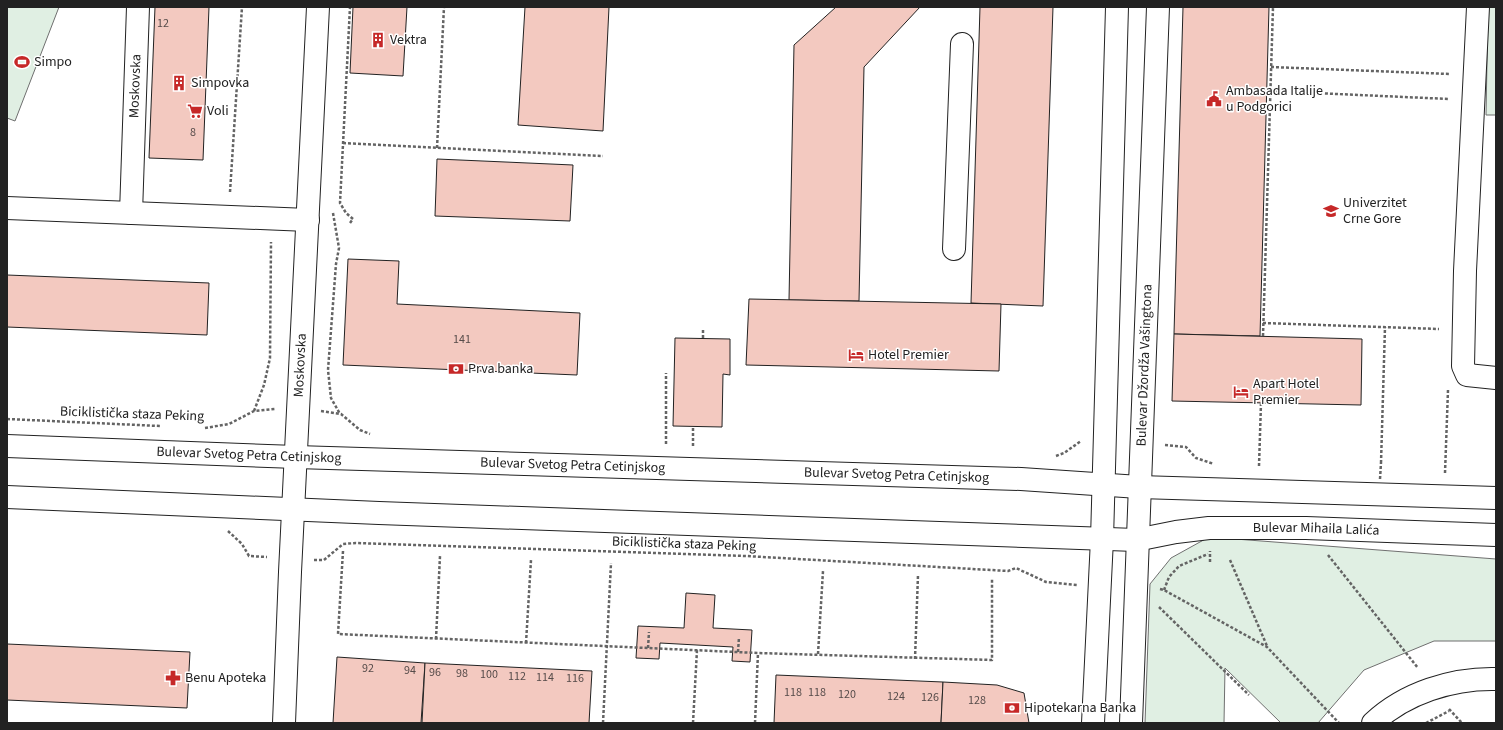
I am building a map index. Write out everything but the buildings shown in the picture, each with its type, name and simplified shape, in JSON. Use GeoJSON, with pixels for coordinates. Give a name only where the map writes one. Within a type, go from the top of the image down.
{"type":"FeatureCollection","features":[{"type":"Feature","properties":{"kind":"main road","name":"Moskovska"},"geometry":{"type":"LineString","coordinates":[[131,213],[138,7]]}},
{"type":"Feature","properties":{"kind":"main road","name":"Moskovska"},"geometry":{"type":"LineString","coordinates":[[284,723],[318,7]]}},
{"type":"Feature","properties":{"kind":"main road"},"geometry":{"type":"LineString","coordinates":[[1093,723],[1102,539],[1102,485],[1117,7]]}},
{"type":"Feature","properties":{"kind":"main road","name":"Bulevar Džordža Vašingtona"},"geometry":{"type":"LineString","coordinates":[[1131,723],[1136,540],[1158,7]]}},
{"type":"Feature","properties":{"kind":"main road"},"geometry":{"type":"LineString","coordinates":[[1478,7],[1463,366],[1467,375],[1496,378]]}},
{"type":"Feature","properties":{"kind":"main road"},"geometry":{"type":"LineString","coordinates":[[954,249],[962,44]]}},
{"type":"Feature","properties":{"kind":"main road"},"geometry":{"type":"LineString","coordinates":[[7,208],[308,220]]}},
{"type":"Feature","properties":{"kind":"main road","name":"Bulevar Svetog Petra Cetinjskog"},"geometry":{"type":"LineString","coordinates":[[7,446],[296,457],[1022,479],[1139,487]]}},
{"type":"Feature","properties":{"kind":"main road"},"geometry":{"type":"LineString","coordinates":[[1139,487],[1496,498]]}},
{"type":"Feature","properties":{"kind":"main road"},"geometry":{"type":"LineString","coordinates":[[7,497],[1019,537],[1136,540]]}},
{"type":"Feature","properties":{"kind":"main road","name":"Bulevar Mihaila Lalića"},"geometry":{"type":"LineString","coordinates":[[1136,540],[1176,532],[1209,528],[1306,528],[1496,534]]}},
{"type":"Feature","properties":{"kind":"main road"},"geometry":{"type":"LineString","coordinates":[[1373,723],[1383,714],[1411,696],[1474,678],[1496,679]]}},
{"type":"Feature","properties":{"kind":"path"},"geometry":{"type":"LineString","coordinates":[[350,7],[340,203],[352,219],[350,223]]}},
{"type":"Feature","properties":{"kind":"path"},"geometry":{"type":"LineString","coordinates":[[437,148],[444,7]]}},
{"type":"Feature","properties":{"kind":"path"},"geometry":{"type":"LineString","coordinates":[[1263,336],[1273,7]]}},
{"type":"Feature","properties":{"kind":"path"},"geometry":{"type":"LineString","coordinates":[[1271,67],[1475,75]]}},
{"type":"Feature","properties":{"kind":"path"},"geometry":{"type":"LineString","coordinates":[[1270,91],[1473,100]]}},
{"type":"Feature","properties":{"kind":"path"},"geometry":{"type":"LineString","coordinates":[[343,143],[603,156]]}},
{"type":"Feature","properties":{"kind":"path"},"geometry":{"type":"LineString","coordinates":[[339,248],[336,264],[328,370],[331,398],[341,414]]}},
{"type":"Feature","properties":{"kind":"path"},"geometry":{"type":"LineString","coordinates":[[1263,323],[1443,329]]}},
{"type":"Feature","properties":{"kind":"path"},"geometry":{"type":"LineString","coordinates":[[1380,479],[1385,327]]}},
{"type":"Feature","properties":{"kind":"path"},"geometry":{"type":"LineString","coordinates":[[703,330],[703,339]]}},
{"type":"Feature","properties":{"kind":"path"},"geometry":{"type":"LineString","coordinates":[[666,373],[666,451]]}},
{"type":"Feature","properties":{"kind":"path"},"geometry":{"type":"LineString","coordinates":[[1445,477],[1448,384]]}},
{"type":"Feature","properties":{"kind":"path"},"geometry":{"type":"LineString","coordinates":[[1258,471],[1261,403]]}},
{"type":"Feature","properties":{"kind":"path","name":"Biciklistička staza Peking"},"geometry":{"type":"LineString","coordinates":[[200,427],[229,424],[254,411]]}},
{"type":"Feature","properties":{"kind":"path","name":"Biciklistička staza Peking"},"geometry":{"type":"LineString","coordinates":[[7,419],[161,426]]}},
{"type":"Feature","properties":{"kind":"path"},"geometry":{"type":"LineString","coordinates":[[693,427],[693,451]]}},
{"type":"Feature","properties":{"kind":"path","name":"Biciklistička staza Peking"},"geometry":{"type":"LineString","coordinates":[[324,560],[343,544],[356,543],[746,556],[1008,571],[1016,568],[1046,582]]}},
{"type":"Feature","properties":{"kind":"path"},"geometry":{"type":"LineString","coordinates":[[343,551],[338,634],[526,643],[758,653],[992,660],[992,579]]}},
{"type":"Feature","properties":{"kind":"path"},"geometry":{"type":"LineString","coordinates":[[1328,555],[1450,710],[1462,723]]}},
{"type":"Feature","properties":{"kind":"path"},"geometry":{"type":"LineString","coordinates":[[436,639],[440,556]]}},
{"type":"Feature","properties":{"kind":"path"},"geometry":{"type":"LineString","coordinates":[[526,643],[531,560]]}},
{"type":"Feature","properties":{"kind":"path"},"geometry":{"type":"LineString","coordinates":[[1230,560],[1268,646]]}},
{"type":"Feature","properties":{"kind":"path"},"geometry":{"type":"LineString","coordinates":[[603,723],[611,563]]}},
{"type":"Feature","properties":{"kind":"path"},"geometry":{"type":"LineString","coordinates":[[818,654],[823,571]]}},
{"type":"Feature","properties":{"kind":"path"},"geometry":{"type":"LineString","coordinates":[[915,658],[918,575]]}},
{"type":"Feature","properties":{"kind":"path"},"geometry":{"type":"LineString","coordinates":[[1164,590],[1268,646],[1340,723]]}},
{"type":"Feature","properties":{"kind":"path"},"geometry":{"type":"LineString","coordinates":[[1156,604],[1249,695]]}},
{"type":"Feature","properties":{"kind":"path"},"geometry":{"type":"LineString","coordinates":[[648,648],[649,632]]}},
{"type":"Feature","properties":{"kind":"path"},"geometry":{"type":"LineString","coordinates":[[738,652],[739,637]]}},
{"type":"Feature","properties":{"kind":"path"},"geometry":{"type":"LineString","coordinates":[[693,723],[697,650]]}},
{"type":"Feature","properties":{"kind":"path"},"geometry":{"type":"LineString","coordinates":[[755,723],[758,653]]}},
{"type":"Feature","properties":{"kind":"path"},"geometry":{"type":"LineString","coordinates":[[1426,723],[1450,710]]}},
{"type":"Feature","properties":{"kind":"green space","name":"Simpo"},"geometry":{"type":"Polygon","coordinates":[[[7,7],[59,7],[15,121],[7,118],[7,7]]]}},
{"type":"Feature","properties":{"kind":"green space"},"geometry":{"type":"Polygon","coordinates":[[[1488,7],[1496,7],[1496,115],[1486,115],[1488,7]]]}},
{"type":"Feature","properties":{"kind":"green space"},"geometry":{"type":"Polygon","coordinates":[[[1209,537],[1496,559],[1496,641],[1434,641],[1364,670],[1318,723],[1281,723],[1225,668],[1224,723],[1145,723],[1150,584],[1171,558],[1209,537]]]}},
{"type":"Feature","properties":{"kind":"place","name":"Vektra"},"geometry":{"type":"Point","coordinates":[378,40]}},
{"type":"Feature","properties":{"kind":"place","name":"Simpo"},"geometry":{"type":"Point","coordinates":[22,62]}},
{"type":"Feature","properties":{"kind":"place","name":"Simpovka"},"geometry":{"type":"Point","coordinates":[179,83]}},
{"type":"Feature","properties":{"kind":"place","name":"Ambasada Italije u Podgorici"},"geometry":{"type":"Point","coordinates":[1214,99]}},
{"type":"Feature","properties":{"kind":"place","name":"Voli"},"geometry":{"type":"Point","coordinates":[195,111]}},
{"type":"Feature","properties":{"kind":"place","name":"Univerzitet Crne Gore"},"geometry":{"type":"Point","coordinates":[1331,211]}},
{"type":"Feature","properties":{"kind":"place","name":"Hotel Premier"},"geometry":{"type":"Point","coordinates":[856,355]}},
{"type":"Feature","properties":{"kind":"place","name":"Prva banka"},"geometry":{"type":"Point","coordinates":[456,369]}},
{"type":"Feature","properties":{"kind":"place","name":"Apart Hotel Premier"},"geometry":{"type":"Point","coordinates":[1241,392]}},
{"type":"Feature","properties":{"kind":"place","name":"Benu Apoteka"},"geometry":{"type":"Point","coordinates":[173,678]}},
{"type":"Feature","properties":{"kind":"place","name":"Hipotekarna Banka"},"geometry":{"type":"Point","coordinates":[1012,708]}}]}
